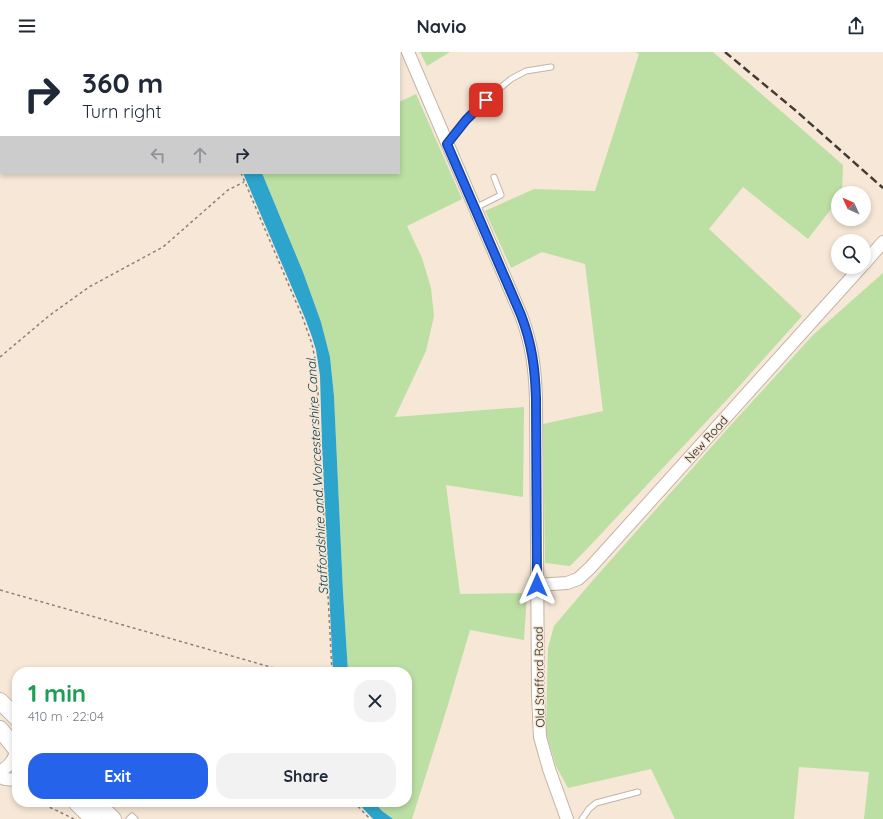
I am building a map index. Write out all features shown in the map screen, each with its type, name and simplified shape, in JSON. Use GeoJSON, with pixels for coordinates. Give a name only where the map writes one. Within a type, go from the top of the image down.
{"type":"FeatureCollection","features":[{"type":"Feature","properties":{"kind":"highway"},"geometry":{"type":"LineString","coordinates":[[0,701],[12,713]]}},
{"type":"Feature","properties":{"kind":"highway"},"geometry":{"type":"LineString","coordinates":[[0,729],[12,748]]}},
{"type":"Feature","properties":{"kind":"highway"},"geometry":{"type":"LineString","coordinates":[[81,807],[93,819]]}},
{"type":"Feature","properties":{"kind":"highway"},"geometry":{"type":"LineString","coordinates":[[100,807],[113,819]]}},
{"type":"Feature","properties":{"kind":"street","name":"Old Stafford Road"},"geometry":{"type":"LineString","coordinates":[[408,52],[521,315],[532,350],[536,398],[538,696],[540,737],[549,770],[566,819]]}},
{"type":"Feature","properties":{"kind":"street"},"geometry":{"type":"LineString","coordinates":[[871,256],[883,242]]}},
{"type":"Feature","properties":{"kind":"street","name":"New Road"},"geometry":{"type":"LineString","coordinates":[[537,585],[567,583],[578,579],[590,568],[855,274]]}},
{"type":"Feature","properties":{"kind":"street"},"geometry":{"type":"LineString","coordinates":[[0,771],[12,763]]}},
{"type":"Feature","properties":{"kind":"street"},"geometry":{"type":"LineString","coordinates":[[0,777],[12,780]]}},
{"type":"Feature","properties":{"kind":"lane"},"geometry":{"type":"LineString","coordinates":[[447,144],[466,120],[486,100],[511,80],[526,71],[551,67]]}},
{"type":"Feature","properties":{"kind":"lane"},"geometry":{"type":"LineString","coordinates":[[475,208],[501,196],[494,177]]}},
{"type":"Feature","properties":{"kind":"lane"},"geometry":{"type":"LineString","coordinates":[[582,819],[589,809],[596,803],[638,792]]}},
{"type":"Feature","properties":{"kind":"lane"},"geometry":{"type":"LineString","coordinates":[[129,819],[132,816],[135,819]]}},
{"type":"Feature","properties":{"kind":"path"},"geometry":{"type":"LineString","coordinates":[[241,174],[302,316],[312,344],[315,358],[332,667]]}},
{"type":"Feature","properties":{"kind":"path"},"geometry":{"type":"LineString","coordinates":[[0,357],[50,315],[89,287],[163,247],[228,190],[244,181]]}},
{"type":"Feature","properties":{"kind":"path"},"geometry":{"type":"LineString","coordinates":[[0,590],[270,667]]}},
{"type":"Feature","properties":{"kind":"path"},"geometry":{"type":"LineString","coordinates":[[49,807],[74,819]]}},
{"type":"Feature","properties":{"kind":"path"},"geometry":{"type":"LineString","coordinates":[[359,807],[370,819]]}},
{"type":"Feature","properties":{"kind":"green space"},"geometry":{"type":"Polygon","coordinates":[[[420,52],[450,52],[427,66],[420,52]]]}},
{"type":"Feature","properties":{"kind":"green space"},"geometry":{"type":"Polygon","coordinates":[[[635,52],[713,52],[843,165],[842,186],[831,186],[831,209],[808,239],[743,187],[709,229],[802,316],[735,391],[570,566],[545,563],[543,424],[603,411],[585,264],[542,252],[511,268],[485,211],[534,189],[595,191],[639,54],[635,52]]]}},
{"type":"Feature","properties":{"kind":"green space"},"geometry":{"type":"Polygon","coordinates":[[[416,94],[462,199],[407,226],[422,258],[431,288],[434,316],[426,351],[395,417],[524,407],[523,497],[446,485],[460,594],[527,593],[524,640],[470,630],[412,819],[393,819],[378,807],[412,807],[412,667],[348,667],[334,396],[330,357],[321,322],[303,272],[262,174],[400,174],[400,102],[416,94]]]}},
{"type":"Feature","properties":{"kind":"green space"},"geometry":{"type":"Polygon","coordinates":[[[883,273],[883,819],[864,819],[869,772],[799,767],[794,819],[675,819],[651,769],[568,788],[556,766],[546,732],[548,648],[554,626],[730,426],[813,335],[883,273]]]}},
{"type":"Feature","properties":{"kind":"water"},"geometry":{"type":"Polygon","coordinates":[[[243,174],[262,174],[303,272],[321,322],[330,357],[334,396],[348,667],[333,667],[320,376],[316,350],[305,318],[243,174]]]}},
{"type":"Feature","properties":{"kind":"water"},"geometry":{"type":"Polygon","coordinates":[[[362,807],[378,807],[393,819],[373,819],[362,807]]]}},
{"type":"Feature","properties":{"kind":"railway"},"geometry":{"type":"LineString","coordinates":[[725,52],[795,110],[883,188]]}},
{"type":"Feature","properties":{"kind":"route"},"geometry":{"type":"LineString","coordinates":[[486,100],[466,120],[447,144],[521,315],[532,350],[536,398],[537,585]]}},
{"type":"Feature","properties":{"kind":"water label","name":"Staffordshire and Worcestershire Canal"},"geometry":{"type":"Point","coordinates":[317,477]}}]}
